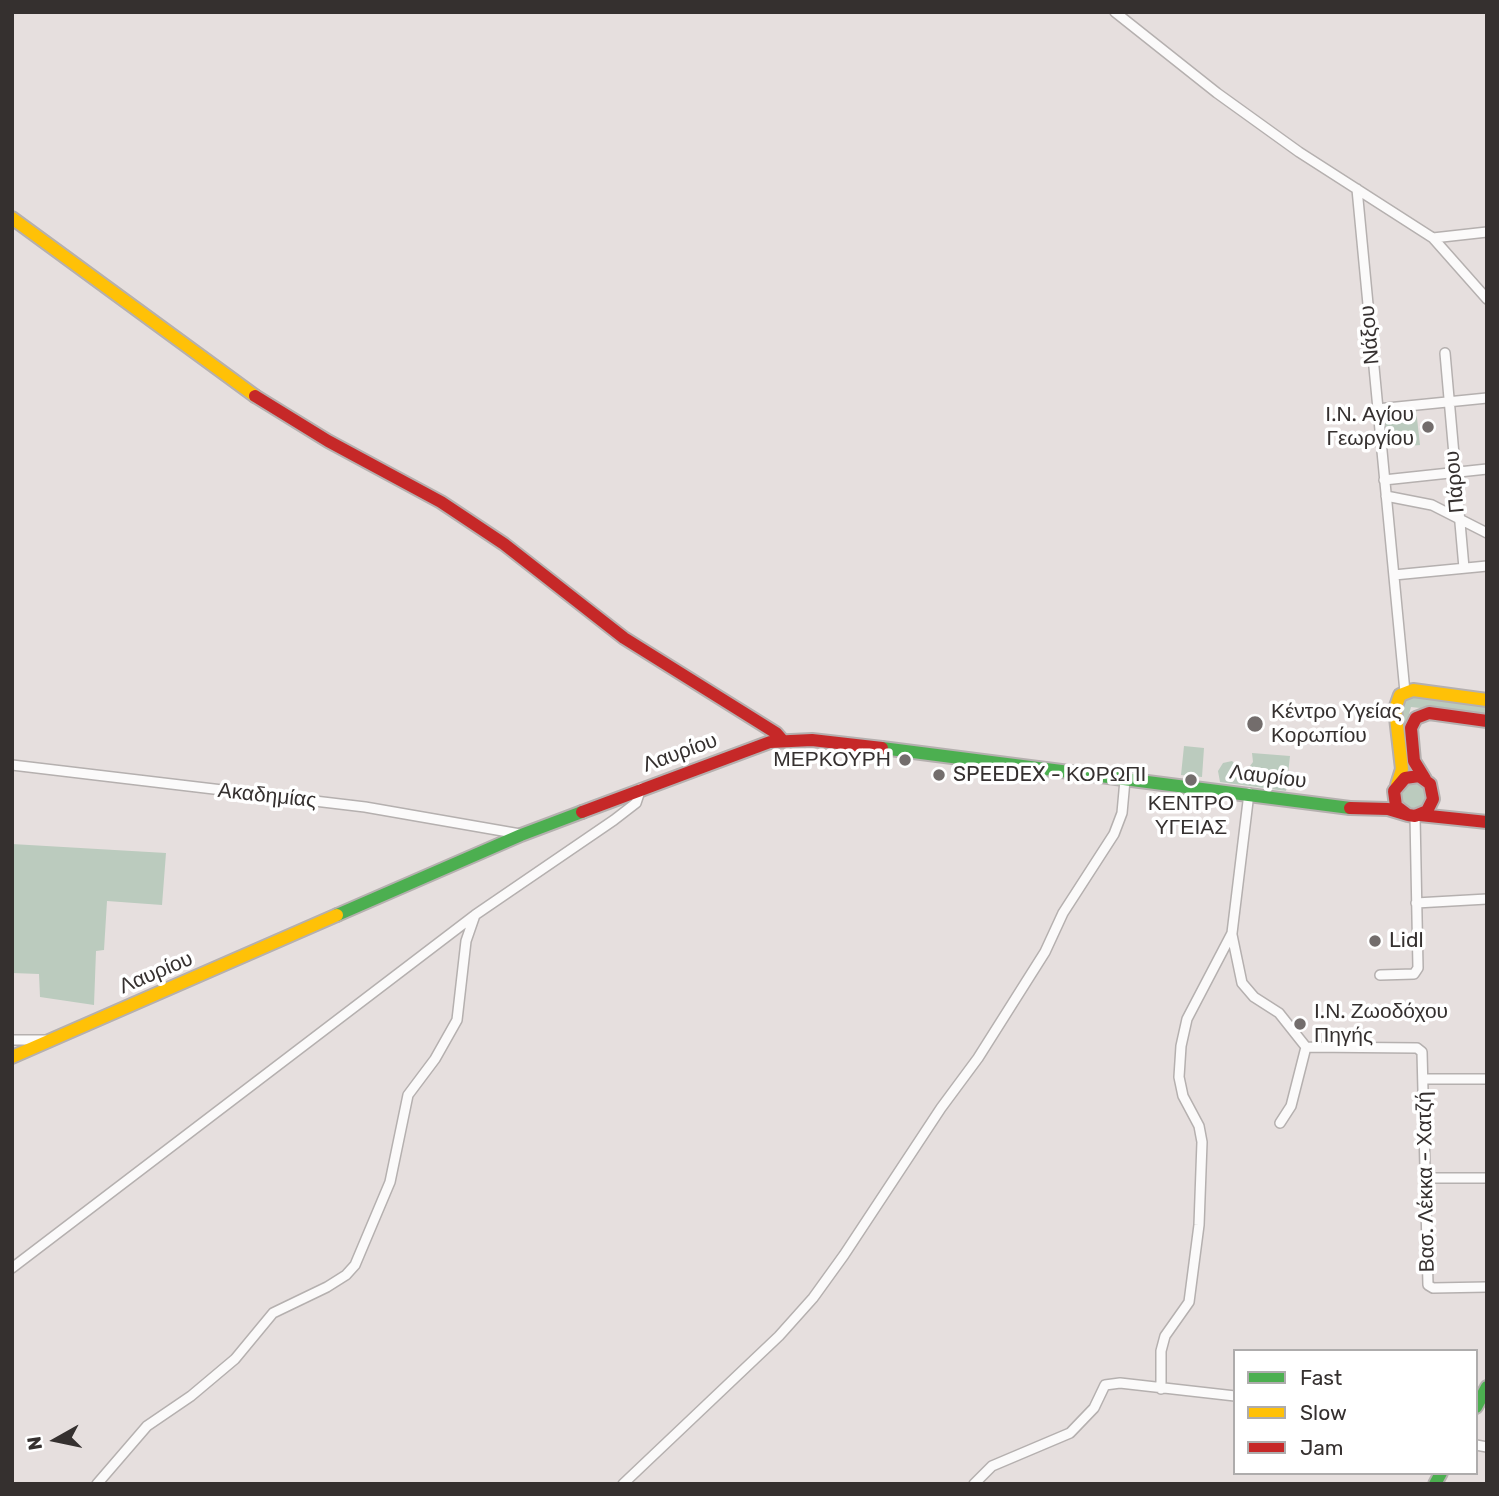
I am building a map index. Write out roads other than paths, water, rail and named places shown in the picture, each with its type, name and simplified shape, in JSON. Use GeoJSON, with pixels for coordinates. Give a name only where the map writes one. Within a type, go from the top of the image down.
{"type":"FeatureCollection","features":[{"type":"Feature","properties":{"kind":"main road"},"geometry":{"type":"LineString","coordinates":[[12,218],[229,380],[328,441],[451,508],[504,544],[624,638],[776,733],[783,741]]}},
{"type":"Feature","properties":{"kind":"main road"},"geometry":{"type":"LineString","coordinates":[[1433,794],[1430,807],[1414,816],[1396,806],[1395,789],[1402,769],[1395,706],[1405,692],[1487,700]]}},
{"type":"Feature","properties":{"kind":"main road"},"geometry":{"type":"LineString","coordinates":[[1450,819],[1437,811],[1433,794],[1416,768],[1411,728],[1416,718],[1429,713],[1487,721]]}},
{"type":"Feature","properties":{"kind":"main road","name":"Λαυρίου"},"geometry":{"type":"LineString","coordinates":[[12,1057],[521,835],[757,745],[812,740],[1125,780],[1388,809],[1414,816],[1487,822]]}},
{"type":"Feature","properties":{"kind":"main road"},"geometry":{"type":"LineString","coordinates":[[1361,808],[1381,803],[1412,776],[1425,779]]}},
{"type":"Feature","properties":{"kind":"main road"},"geometry":{"type":"LineString","coordinates":[[1478,1403],[1487,1387]]}},
{"type":"Feature","properties":{"kind":"street"},"geometry":{"type":"LineString","coordinates":[[1115,12],[1217,93],[1357,189],[1433,237],[1487,299]]}},
{"type":"Feature","properties":{"kind":"street","name":"Νάξου"},"geometry":{"type":"LineString","coordinates":[[1357,189],[1405,692]]}},
{"type":"Feature","properties":{"kind":"street"},"geometry":{"type":"LineString","coordinates":[[1433,237],[1487,232]]}},
{"type":"Feature","properties":{"kind":"street","name":"Πάρου"},"geometry":{"type":"LineString","coordinates":[[1444,353],[1464,568]]}},
{"type":"Feature","properties":{"kind":"street"},"geometry":{"type":"LineString","coordinates":[[1377,409],[1487,398]]}},
{"type":"Feature","properties":{"kind":"street"},"geometry":{"type":"LineString","coordinates":[[1384,481],[1487,469]]}},
{"type":"Feature","properties":{"kind":"street"},"geometry":{"type":"LineString","coordinates":[[1386,496],[1432,505],[1487,533]]}},
{"type":"Feature","properties":{"kind":"street"},"geometry":{"type":"LineString","coordinates":[[1394,575],[1487,566]]}},
{"type":"Feature","properties":{"kind":"street","name":"Ακαδημίας"},"geometry":{"type":"LineString","coordinates":[[12,765],[365,807],[521,835]]}},
{"type":"Feature","properties":{"kind":"street"},"geometry":{"type":"LineString","coordinates":[[623,1484],[779,1336],[813,1298],[844,1255],[941,1108],[978,1058],[1045,952],[1069,902],[1114,834],[1122,813],[1125,780]]}},
{"type":"Feature","properties":{"kind":"street"},"geometry":{"type":"LineString","coordinates":[[12,1268],[475,915],[614,820],[636,803],[641,788]]}},
{"type":"Feature","properties":{"kind":"street"},"geometry":{"type":"LineString","coordinates":[[1249,793],[1232,933],[1242,983],[1254,997],[1279,1013],[1306,1047],[1291,1106],[1280,1123]]}},
{"type":"Feature","properties":{"kind":"street"},"geometry":{"type":"LineString","coordinates":[[1380,975],[1417,972],[1414,816]]}},
{"type":"Feature","properties":{"kind":"street"},"geometry":{"type":"LineString","coordinates":[[1416,903],[1487,899]]}},
{"type":"Feature","properties":{"kind":"street"},"geometry":{"type":"LineString","coordinates":[[97,1484],[147,1426],[200,1390],[235,1359],[272,1313],[327,1287],[346,1275],[355,1265],[390,1182],[408,1095],[435,1059],[457,1020],[466,941],[475,915]]}},
{"type":"Feature","properties":{"kind":"street"},"geometry":{"type":"LineString","coordinates":[[1161,1389],[1161,1351],[1165,1336],[1189,1302],[1199,1225],[1202,1142],[1199,1126],[1183,1096],[1179,1077],[1181,1046],[1187,1019],[1232,933]]}},
{"type":"Feature","properties":{"kind":"street"},"geometry":{"type":"LineString","coordinates":[[12,1040],[49,1041]]}},
{"type":"Feature","properties":{"kind":"street","name":"Βασ. Λέκκα - Χατζή"},"geometry":{"type":"LineString","coordinates":[[1306,1047],[1418,1048],[1422,1052],[1425,1079],[1428,1285],[1433,1288],[1487,1287]]}},
{"type":"Feature","properties":{"kind":"street"},"geometry":{"type":"LineString","coordinates":[[1425,1079],[1487,1079]]}},
{"type":"Feature","properties":{"kind":"street"},"geometry":{"type":"LineString","coordinates":[[1427,1178],[1487,1178]]}},
{"type":"Feature","properties":{"kind":"street"},"geometry":{"type":"LineString","coordinates":[[974,1484],[992,1466],[1070,1433],[1094,1408],[1105,1385],[1119,1383],[1233,1396]]}},
{"type":"Feature","properties":{"kind":"place","name":"Ι.Ν. Αγίου Γεωργίου"},"geometry":{"type":"Point","coordinates":[1428,427]}},
{"type":"Feature","properties":{"kind":"place","name":"Κέντρο Υγείας Κορωπίου"},"geometry":{"type":"Point","coordinates":[1255,724]}},
{"type":"Feature","properties":{"kind":"place","name":"ΜΕΡΚΟΥΡΗ"},"geometry":{"type":"Point","coordinates":[905,760]}},
{"type":"Feature","properties":{"kind":"place","name":"SPEEDEX - ΚΟΡΩΠΙ"},"geometry":{"type":"Point","coordinates":[939,775]}},
{"type":"Feature","properties":{"kind":"place","name":"ΚΕΝΤΡΟ ΥΓΕΙΑΣ"},"geometry":{"type":"Point","coordinates":[1191,780]}},
{"type":"Feature","properties":{"kind":"place","name":"Lidl"},"geometry":{"type":"Point","coordinates":[1375,941]}},
{"type":"Feature","properties":{"kind":"place","name":"Ι.Ν. Ζωοδόχου Πηγής"},"geometry":{"type":"Point","coordinates":[1300,1024]}}]}
